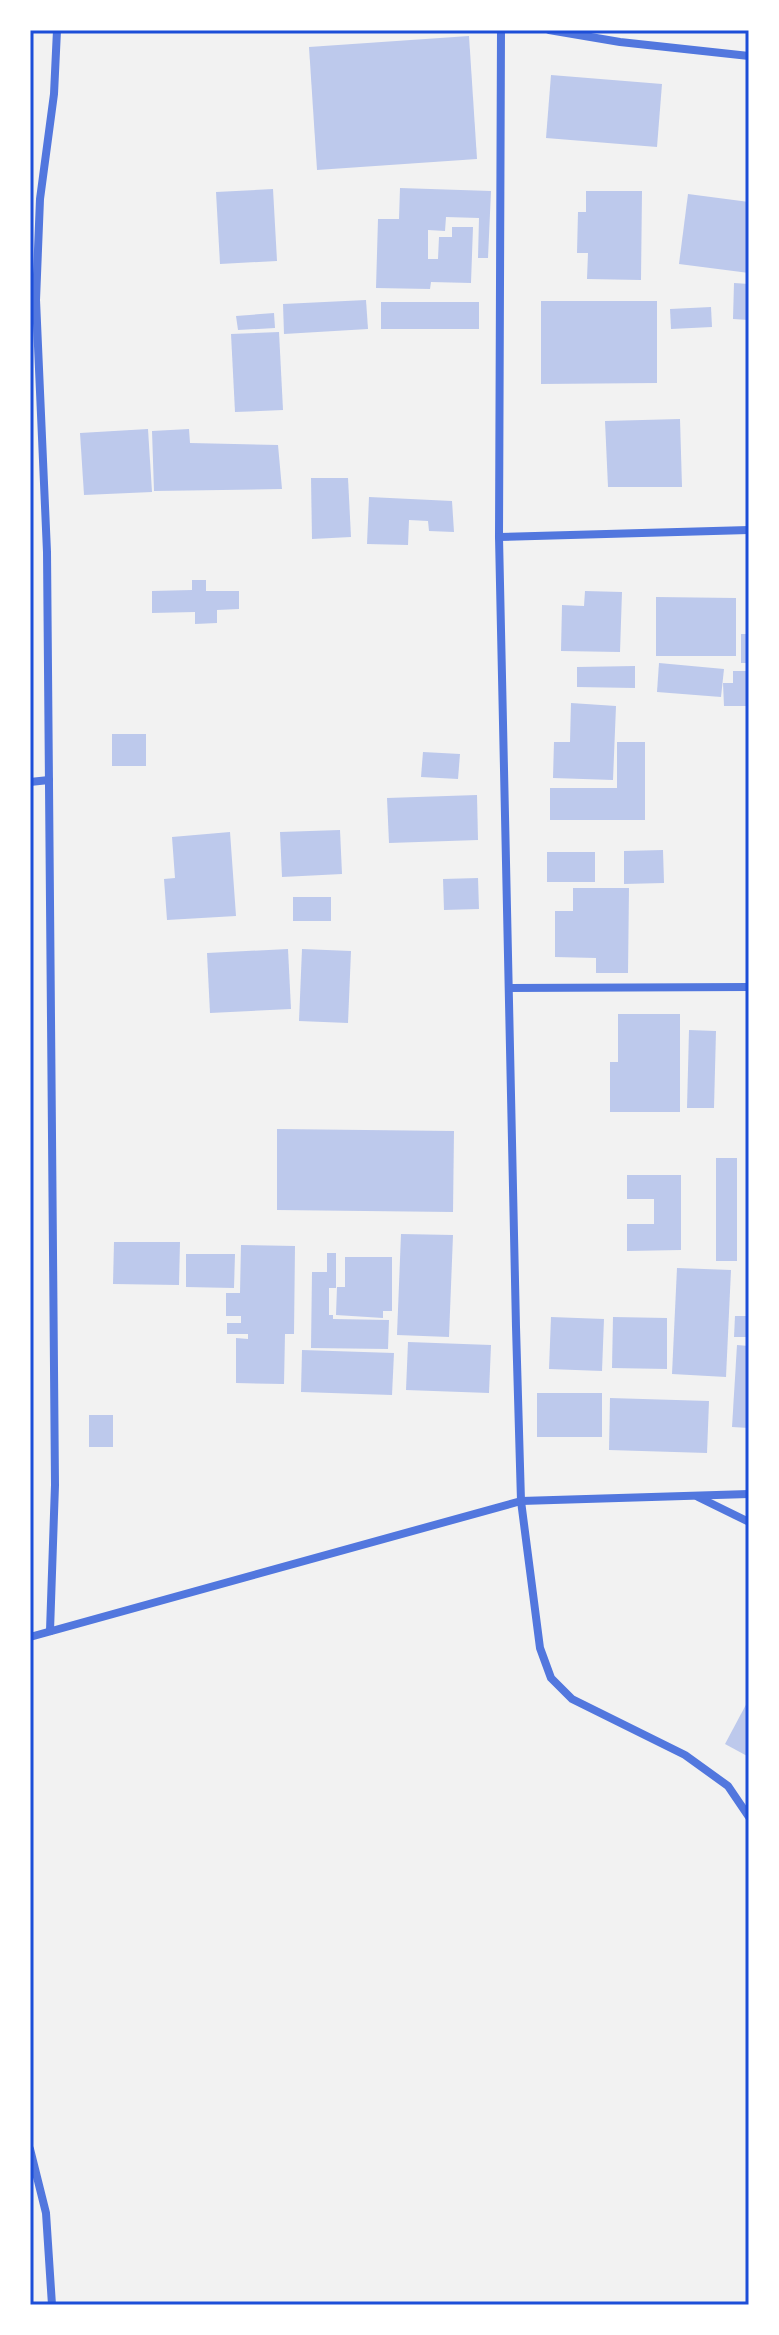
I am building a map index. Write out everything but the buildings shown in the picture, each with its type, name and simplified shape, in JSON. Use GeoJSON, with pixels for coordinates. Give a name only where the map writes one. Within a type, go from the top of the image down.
{"type":"FeatureCollection","features":[{"type":"Feature","properties":{"kind":"street"},"geometry":{"type":"LineString","coordinates":[[50,1631],[55,1485],[47,552],[36,300],[40,199],[54,94],[57,30]]}},
{"type":"Feature","properties":{"kind":"street"},"geometry":{"type":"LineString","coordinates":[[501,30],[499,537],[521,1501],[540,1648],[551,1678],[572,1699],[685,1755],[728,1786],[749,1817]]}},
{"type":"Feature","properties":{"kind":"street"},"geometry":{"type":"LineString","coordinates":[[549,30],[620,42],[749,56]]}},
{"type":"Feature","properties":{"kind":"street"},"geometry":{"type":"LineString","coordinates":[[499,537],[749,530]]}},
{"type":"Feature","properties":{"kind":"street"},"geometry":{"type":"LineString","coordinates":[[30,782],[49,780]]}},
{"type":"Feature","properties":{"kind":"street"},"geometry":{"type":"LineString","coordinates":[[509,988],[749,987]]}},
{"type":"Feature","properties":{"kind":"street"},"geometry":{"type":"LineString","coordinates":[[30,1637],[521,1501],[749,1494]]}},
{"type":"Feature","properties":{"kind":"street"},"geometry":{"type":"LineString","coordinates":[[693,1495],[749,1522]]}},
{"type":"Feature","properties":{"kind":"street"},"geometry":{"type":"LineString","coordinates":[[30,2149],[46,2213],[52,2305]]}}]}
